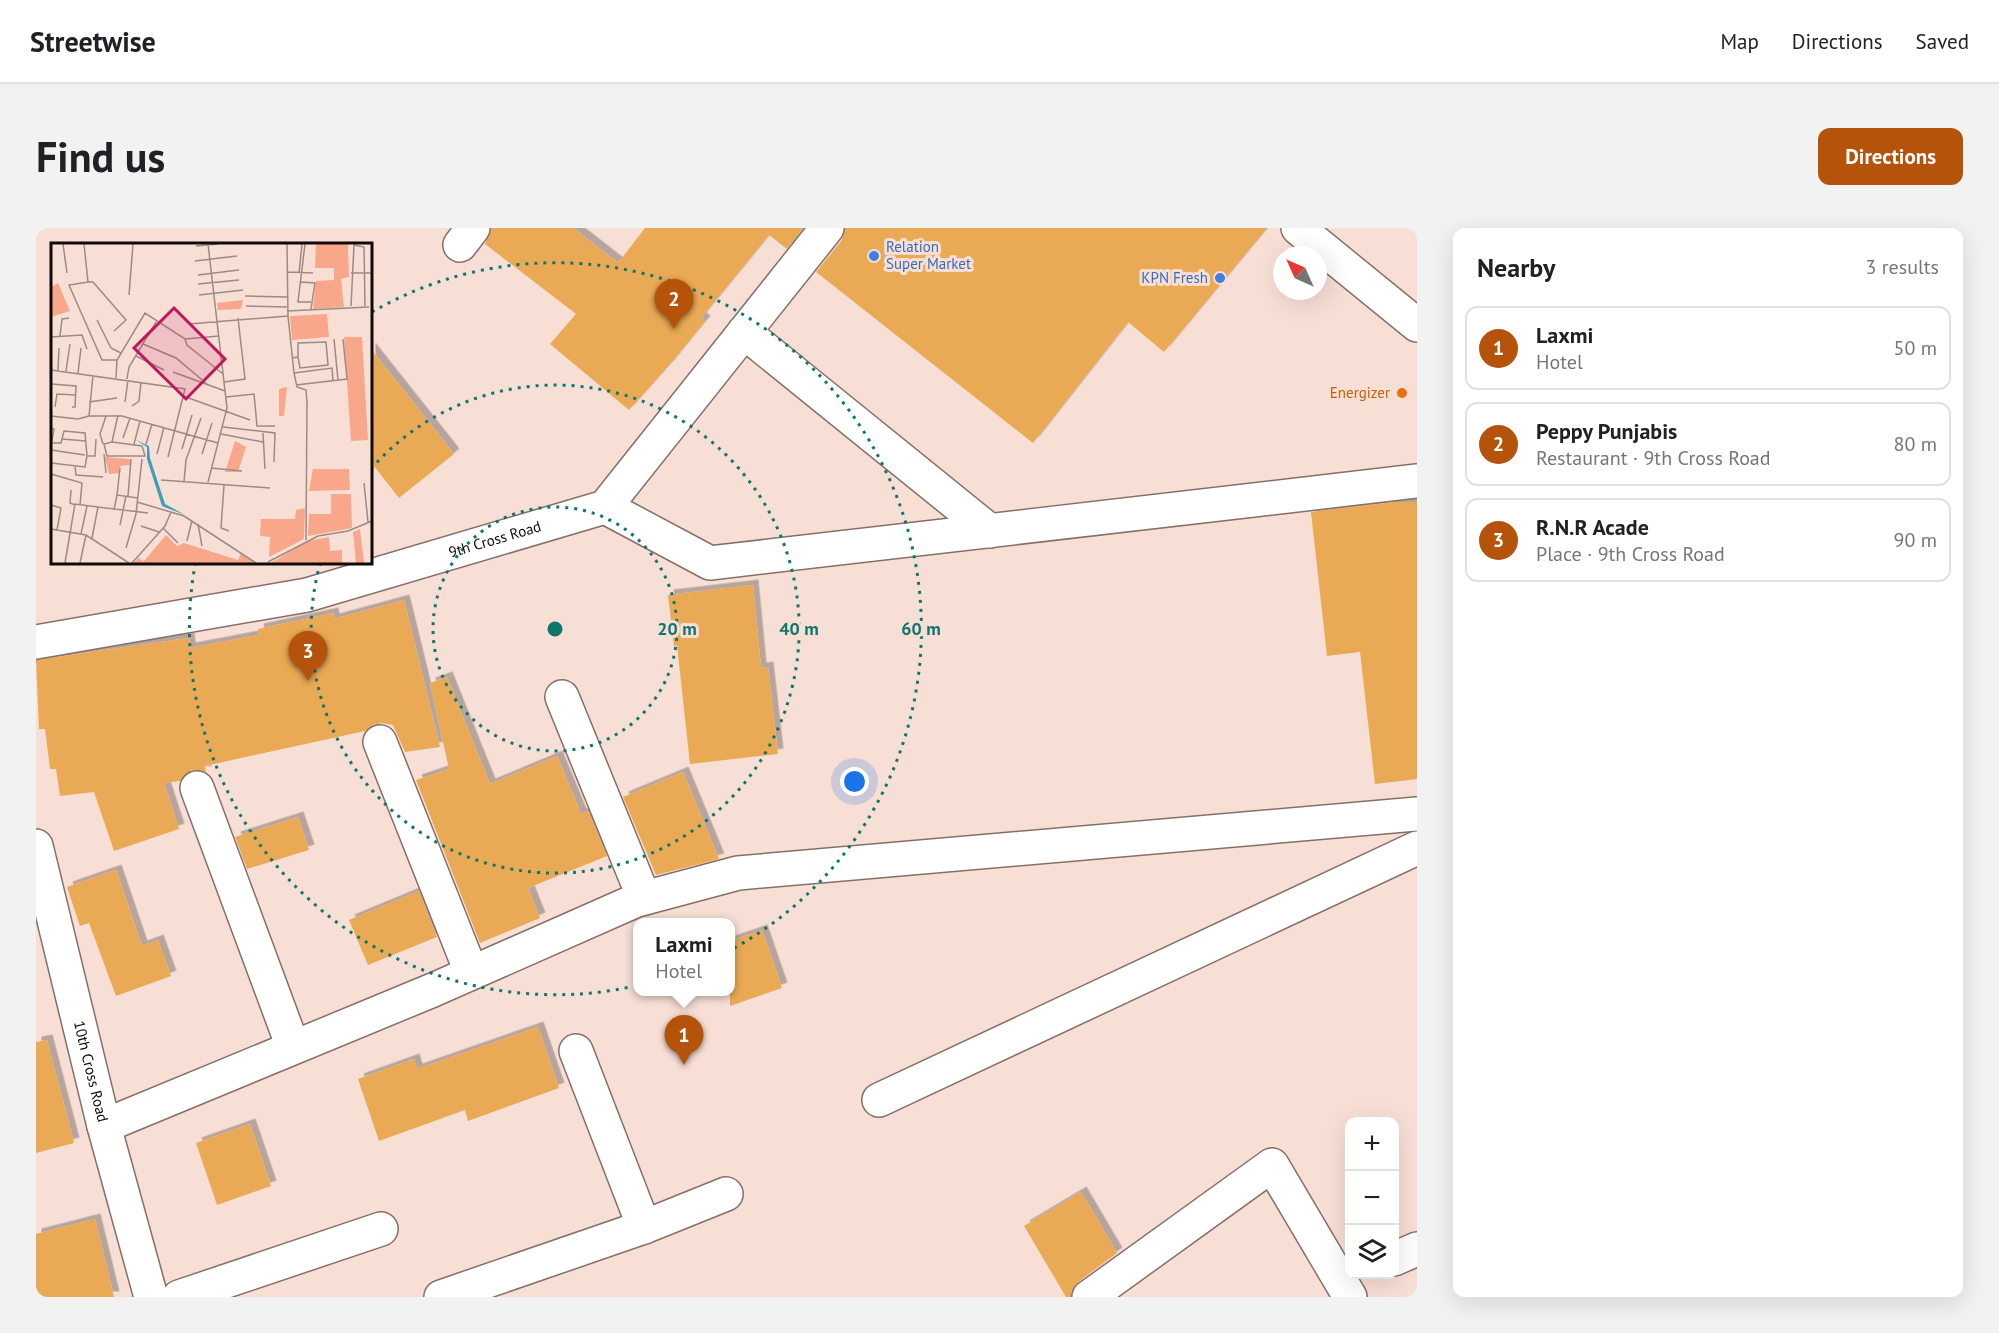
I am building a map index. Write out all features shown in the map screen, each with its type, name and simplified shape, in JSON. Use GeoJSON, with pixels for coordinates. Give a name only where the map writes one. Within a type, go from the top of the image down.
{"type":"FeatureCollection","features":[{"type":"Feature","properties":{"kind":"street"},"geometry":{"type":"LineString","coordinates":[[827,228],[605,507],[710,563],[1417,481]]}},
{"type":"Feature","properties":{"kind":"street"},"geometry":{"type":"LineString","coordinates":[[1298,228],[1417,325]]}},
{"type":"Feature","properties":{"kind":"street"},"geometry":{"type":"LineString","coordinates":[[744,332],[990,531]]}},
{"type":"Feature","properties":{"kind":"street","name":"9th Cross Road"},"geometry":{"type":"LineString","coordinates":[[36,642],[249,607],[307,595],[605,507]]}},
{"type":"Feature","properties":{"kind":"street"},"geometry":{"type":"LineString","coordinates":[[562,697],[644,898]]}},
{"type":"Feature","properties":{"kind":"street"},"geometry":{"type":"LineString","coordinates":[[380,742],[471,972]]}},
{"type":"Feature","properties":{"kind":"street"},"geometry":{"type":"LineString","coordinates":[[197,788],[293,1047]]}},
{"type":"Feature","properties":{"kind":"street"},"geometry":{"type":"LineString","coordinates":[[104,1126],[644,898],[738,873],[1417,814]]}},
{"type":"Feature","properties":{"kind":"street","name":"10th Cross Road"},"geometry":{"type":"LineString","coordinates":[[36,846],[104,1126],[151,1297]]}},
{"type":"Feature","properties":{"kind":"street"},"geometry":{"type":"LineString","coordinates":[[879,1100],[1417,848]]}},
{"type":"Feature","properties":{"kind":"street"},"geometry":{"type":"LineString","coordinates":[[576,1051],[644,1227]]}},
{"type":"Feature","properties":{"kind":"street"},"geometry":{"type":"LineString","coordinates":[[1101,1294],[1272,1165],[1352,1285]]}},
{"type":"Feature","properties":{"kind":"street"},"geometry":{"type":"LineString","coordinates":[[441,1297],[644,1227],[726,1194]]}},
{"type":"Feature","properties":{"kind":"street"},"geometry":{"type":"LineString","coordinates":[[179,1297],[381,1229]]}},
{"type":"Feature","properties":{"kind":"street"},"geometry":{"type":"LineString","coordinates":[[1399,1257],[1417,1249]]}},
{"type":"Feature","properties":{"kind":"building"},"geometry":{"type":"Polygon","coordinates":[[[491,228],[573,228],[618,263],[645,228],[803,228],[787,249],[769,235],[701,318],[705,321],[629,410],[550,344],[576,314],[485,244],[491,228]]]}},
{"type":"Feature","properties":{"kind":"building"},"geometry":{"type":"Polygon","coordinates":[[[845,228],[1267,228],[1164,352],[1128,322],[1033,443],[816,272],[842,240],[845,228]]]}},
{"type":"Feature","properties":{"kind":"building"},"geometry":{"type":"Polygon","coordinates":[[[372,351],[454,454],[399,498],[372,464],[372,351]]]}},
{"type":"Feature","properties":{"kind":"building"},"geometry":{"type":"Polygon","coordinates":[[[1395,502],[1417,502],[1417,779],[1375,784],[1360,652],[1327,656],[1311,512],[1395,502]]]}},
{"type":"Feature","properties":{"kind":"building"},"geometry":{"type":"Polygon","coordinates":[[[753,585],[761,668],[768,667],[778,754],[690,764],[677,645],[674,646],[668,595],[753,585]]]}},
{"type":"Feature","properties":{"kind":"building"},"geometry":{"type":"Polygon","coordinates":[[[404,600],[440,747],[405,752],[393,725],[382,723],[373,725],[365,731],[205,766],[206,772],[191,770],[180,781],[164,783],[179,829],[114,851],[94,792],[60,796],[56,769],[50,769],[45,729],[39,729],[36,660],[189,638],[190,648],[259,635],[258,629],[333,613],[334,619],[404,600]]]}},
{"type":"Feature","properties":{"kind":"building"},"geometry":{"type":"Polygon","coordinates":[[[447,677],[490,784],[557,756],[581,814],[588,811],[607,856],[528,888],[540,918],[480,943],[416,780],[449,769],[430,683],[447,677]]]}},
{"type":"Feature","properties":{"kind":"building"},"geometry":{"type":"Polygon","coordinates":[[[683,772],[719,859],[656,875],[623,797],[683,772]]]}},
{"type":"Feature","properties":{"kind":"building"},"geometry":{"type":"Polygon","coordinates":[[[298,817],[309,850],[247,869],[235,837],[298,817]]]}},
{"type":"Feature","properties":{"kind":"building"},"geometry":{"type":"Polygon","coordinates":[[[116,870],[142,946],[158,940],[171,976],[116,996],[89,923],[80,926],[67,887],[116,870]]]}},
{"type":"Feature","properties":{"kind":"building"},"geometry":{"type":"Polygon","coordinates":[[[419,891],[437,937],[368,965],[349,920],[419,891]]]}},
{"type":"Feature","properties":{"kind":"building"},"geometry":{"type":"Polygon","coordinates":[[[762,930],[782,988],[730,1006],[730,996],[735,996],[735,939],[762,930]]]}},
{"type":"Feature","properties":{"kind":"building"},"geometry":{"type":"Polygon","coordinates":[[[538,1027],[559,1088],[468,1121],[465,1110],[379,1141],[358,1079],[414,1059],[417,1069],[538,1027]]]}},
{"type":"Feature","properties":{"kind":"building"},"geometry":{"type":"Polygon","coordinates":[[[47,1040],[74,1143],[36,1153],[36,1042],[47,1040]]]}},
{"type":"Feature","properties":{"kind":"building"},"geometry":{"type":"Polygon","coordinates":[[[250,1124],[271,1186],[217,1205],[196,1143],[250,1124]]]}},
{"type":"Feature","properties":{"kind":"building"},"geometry":{"type":"Polygon","coordinates":[[[1081,1192],[1117,1253],[1078,1282],[1072,1289],[1071,1297],[1066,1297],[1024,1226],[1081,1192]]]}},
{"type":"Feature","properties":{"kind":"building"},"geometry":{"type":"Polygon","coordinates":[[[95,1219],[114,1297],[36,1297],[36,1234],[95,1219]]]}},
{"type":"Feature","properties":{"kind":"place","name":"Relation Super Market"},"geometry":{"type":"Point","coordinates":[874,256]}},
{"type":"Feature","properties":{"kind":"place","name":"KPN Fresh"},"geometry":{"type":"Point","coordinates":[1220,278]}},
{"type":"Feature","properties":{"kind":"place","name":"Peppy Punjabis"},"geometry":{"type":"Point","coordinates":[674,329]}},
{"type":"Feature","properties":{"kind":"place","name":"Energizer"},"geometry":{"type":"Point","coordinates":[1402,393]}},
{"type":"Feature","properties":{"kind":"place","name":"R.N.R Acade"},"geometry":{"type":"Point","coordinates":[308,681]}},
{"type":"Feature","properties":{"kind":"place","name":"Laxmi"},"geometry":{"type":"Point","coordinates":[684,1065]}}]}
